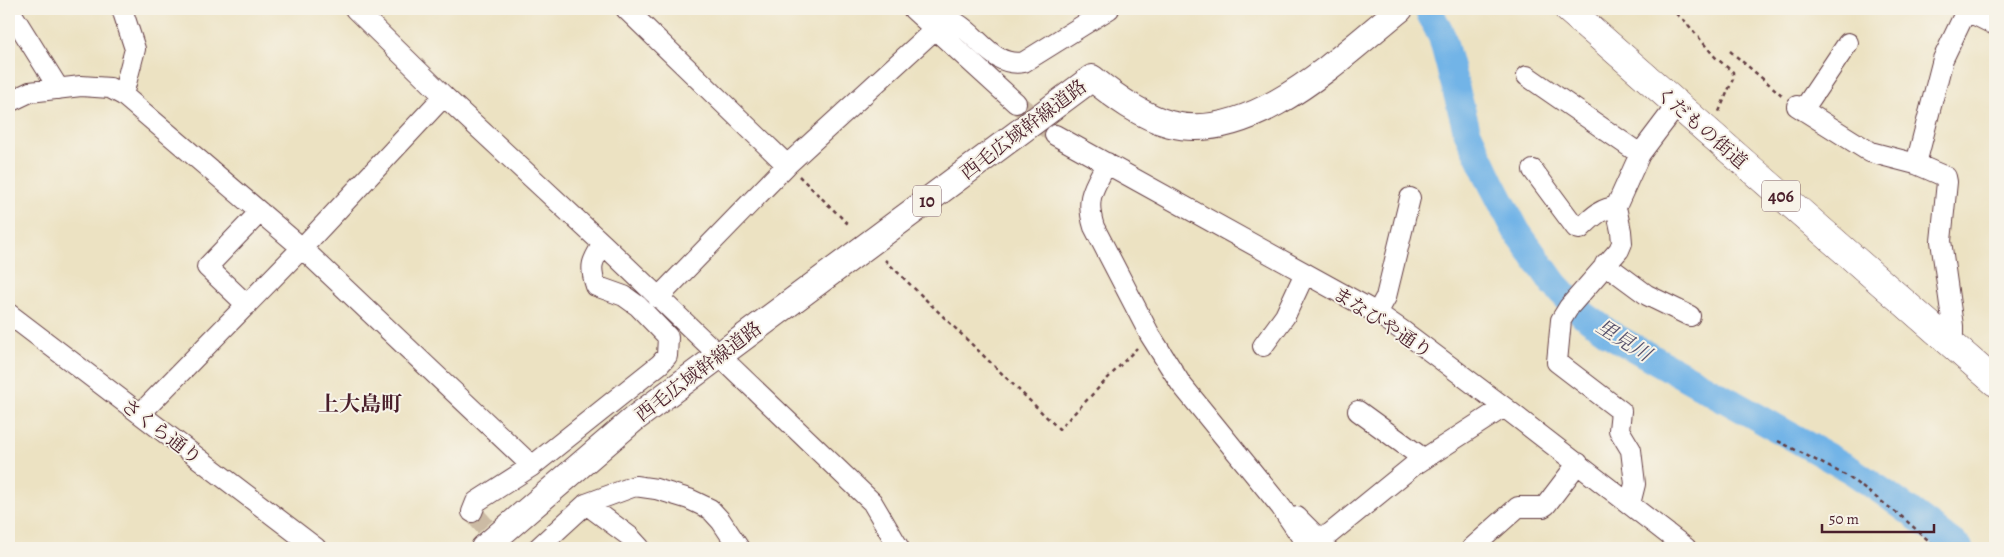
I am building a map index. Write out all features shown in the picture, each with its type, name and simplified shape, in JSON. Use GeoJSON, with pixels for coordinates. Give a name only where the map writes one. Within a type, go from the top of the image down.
{"type":"FeatureCollection","features":[{"type":"Feature","properties":{"kind":"highway","name":"くだもの街道"},"geometry":{"type":"LineString","coordinates":[[1568,9],[1995,382]]}},
{"type":"Feature","properties":{"kind":"main road","name":"西毛広域幹線道路"},"geometry":{"type":"LineString","coordinates":[[484,548],[634,419],[1092,78],[1114,96],[1146,114],[1169,123],[1187,127],[1215,126],[1246,117],[1280,101],[1313,78],[1400,9]]}},
{"type":"Feature","properties":{"kind":"street"},"geometry":{"type":"LineString","coordinates":[[9,9],[59,89]]}},
{"type":"Feature","properties":{"kind":"street"},"geometry":{"type":"LineString","coordinates":[[122,9],[135,49],[123,95]]}},
{"type":"Feature","properties":{"kind":"street"},"geometry":{"type":"LineString","coordinates":[[355,9],[444,96],[603,244],[872,502],[900,548]]}},
{"type":"Feature","properties":{"kind":"street"},"geometry":{"type":"LineString","coordinates":[[626,9],[787,165]]}},
{"type":"Feature","properties":{"kind":"street"},"geometry":{"type":"LineString","coordinates":[[913,9],[958,24],[998,58],[1015,64],[1024,62],[1108,9]]}},
{"type":"Feature","properties":{"kind":"street"},"geometry":{"type":"LineString","coordinates":[[1916,164],[1943,59],[1967,10],[1995,25]]}},
{"type":"Feature","properties":{"kind":"street"},"geometry":{"type":"LineString","coordinates":[[658,298],[933,16]]}},
{"type":"Feature","properties":{"kind":"street"},"geometry":{"type":"LineString","coordinates":[[933,16],[1016,103]]}},
{"type":"Feature","properties":{"kind":"street"},"geometry":{"type":"LineString","coordinates":[[1848,43],[1800,108],[1870,152],[1916,164],[1946,177],[1941,241],[1953,326],[1953,334],[1949,342]]}},
{"type":"Feature","properties":{"kind":"street"},"geometry":{"type":"LineString","coordinates":[[1527,76],[1640,154]]}},
{"type":"Feature","properties":{"kind":"street"},"geometry":{"type":"LineString","coordinates":[[9,102],[30,92],[81,86],[101,86],[110,88],[123,95],[302,248],[532,466]]}},
{"type":"Feature","properties":{"kind":"street"},"geometry":{"type":"LineString","coordinates":[[140,414],[302,248],[444,96]]}},
{"type":"Feature","properties":{"kind":"street"},"geometry":{"type":"LineString","coordinates":[[1630,504],[1635,484],[1631,450],[1619,430],[1621,411],[1557,362],[1561,320],[1569,307],[1619,250],[1622,243],[1616,207],[1640,154],[1677,105]]}},
{"type":"Feature","properties":{"kind":"street","name":"まなびや通り"},"geometry":{"type":"LineString","coordinates":[[1055,135],[1377,313],[1578,463],[1686,548]]}},
{"type":"Feature","properties":{"kind":"street"},"geometry":{"type":"LineString","coordinates":[[1107,164],[1090,198],[1089,211],[1094,227],[1150,334],[1181,384],[1281,508],[1308,548]]}},
{"type":"Feature","properties":{"kind":"street"},"geometry":{"type":"LineString","coordinates":[[1534,170],[1576,228],[1580,229],[1600,211],[1616,207]]}},
{"type":"Feature","properties":{"kind":"street"},"geometry":{"type":"LineString","coordinates":[[1377,313],[1386,297],[1410,198]]}},
{"type":"Feature","properties":{"kind":"street"},"geometry":{"type":"LineString","coordinates":[[247,305],[206,267],[260,212]]}},
{"type":"Feature","properties":{"kind":"street"},"geometry":{"type":"LineString","coordinates":[[472,512],[476,502],[532,466],[660,364],[667,356],[668,337],[638,306],[624,296],[596,286],[591,271],[596,256],[603,244]]}},
{"type":"Feature","properties":{"kind":"street"},"geometry":{"type":"LineString","coordinates":[[1606,264],[1648,295],[1690,316]]}},
{"type":"Feature","properties":{"kind":"street"},"geometry":{"type":"LineString","coordinates":[[1263,346],[1285,316],[1305,273]]}},
{"type":"Feature","properties":{"kind":"street","name":"さくら通り"},"geometry":{"type":"LineString","coordinates":[[9,314],[316,548]]}},
{"type":"Feature","properties":{"kind":"street"},"geometry":{"type":"LineString","coordinates":[[1281,508],[1292,512],[1315,535],[1327,536],[1412,466],[1504,407]]}},
{"type":"Feature","properties":{"kind":"street"},"geometry":{"type":"LineString","coordinates":[[1358,411],[1424,459]]}},
{"type":"Feature","properties":{"kind":"street"},"geometry":{"type":"LineString","coordinates":[[1472,548],[1518,507],[1543,507],[1578,463]]}},
{"type":"Feature","properties":{"kind":"street"},"geometry":{"type":"LineString","coordinates":[[538,548],[586,504],[636,486],[689,499],[710,509],[721,520],[739,548]]}},
{"type":"Feature","properties":{"kind":"street"},"geometry":{"type":"LineString","coordinates":[[586,504],[629,536],[640,548]]}},
{"type":"Feature","properties":{"kind":"path"},"geometry":{"type":"LineString","coordinates":[[1670,9],[1685,20],[1716,56],[1733,72],[1733,80],[1710,133]]}},
{"type":"Feature","properties":{"kind":"path"},"geometry":{"type":"LineString","coordinates":[[1730,51],[1789,102],[1800,108]]}},
{"type":"Feature","properties":{"kind":"path"},"geometry":{"type":"LineString","coordinates":[[787,165],[850,226]]}},
{"type":"Feature","properties":{"kind":"path"},"geometry":{"type":"LineString","coordinates":[[885,260],[1059,429],[1150,334]]}},
{"type":"Feature","properties":{"kind":"path"},"geometry":{"type":"LineString","coordinates":[[1778,441],[1847,476],[1900,516],[1937,548]]}},
{"type":"Feature","properties":{"kind":"waterway","name":"里見川"},"geometry":{"type":"LineString","coordinates":[[1428,9],[1442,37],[1467,131],[1492,184],[1517,232],[1555,285],[1584,315],[1613,336],[1851,470],[1959,548]]}},
{"type":"Feature","properties":{"kind":"tunnel"},"geometry":{"type":"LineString","coordinates":[[1016,103],[1055,135]]}},
{"type":"Feature","properties":{"kind":"tunnel"},"geometry":{"type":"LineString","coordinates":[[472,512],[504,548]]}},
{"type":"Feature","properties":{"kind":"district","name":"上大島町"},"geometry":{"type":"Point","coordinates":[360,404]}}]}
